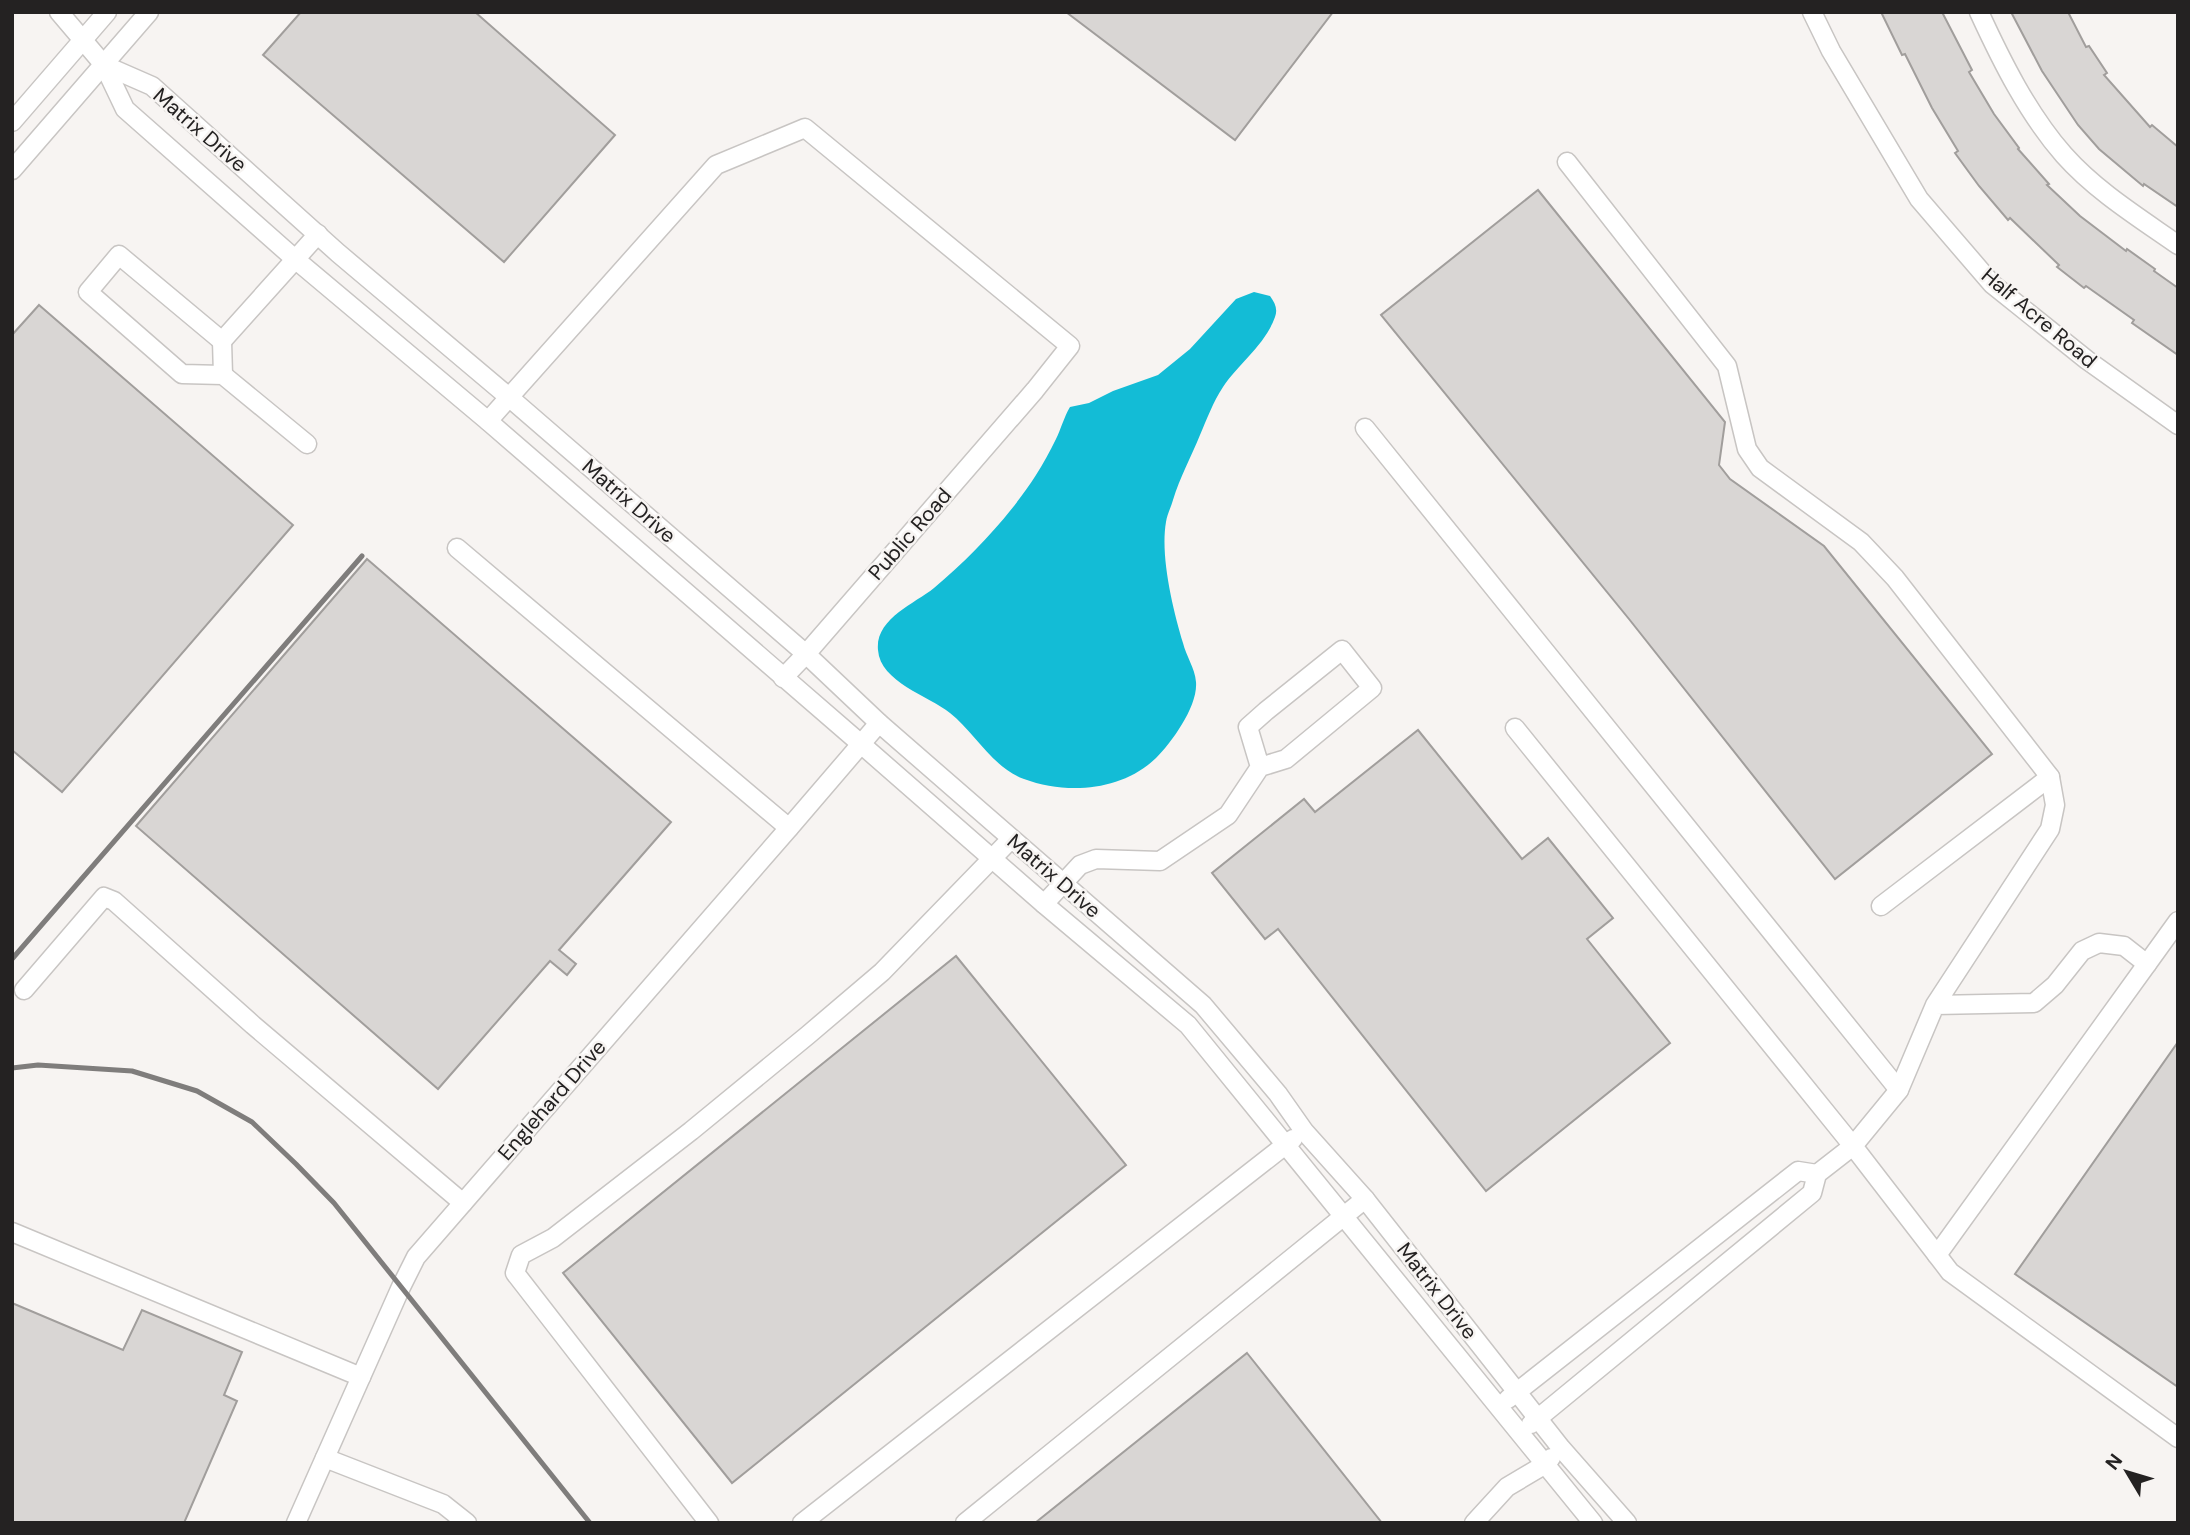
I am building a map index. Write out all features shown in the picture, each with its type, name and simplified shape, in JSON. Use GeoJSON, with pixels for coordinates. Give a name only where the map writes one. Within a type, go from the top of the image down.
{"type":"FeatureCollection","features":[{"type":"Feature","properties":{"kind":"street"},"geometry":{"type":"LineString","coordinates":[[59,12],[104,65]]}},
{"type":"Feature","properties":{"kind":"street"},"geometry":{"type":"LineString","coordinates":[[12,122],[107,12]]}},
{"type":"Feature","properties":{"kind":"street"},"geometry":{"type":"LineString","coordinates":[[12,170],[149,12]]}},
{"type":"Feature","properties":{"kind":"street","name":"Half Acre Road"},"geometry":{"type":"LineString","coordinates":[[1812,12],[1831,51],[1919,199],[1992,284],[2087,360],[2178,425]]}},
{"type":"Feature","properties":{"kind":"street"},"geometry":{"type":"LineString","coordinates":[[1979,12],[2034,115],[2064,156],[2108,197],[2178,245]]}},
{"type":"Feature","properties":{"kind":"street","name":"Matrix Drive"},"geometry":{"type":"LineString","coordinates":[[104,65],[152,86],[318,234],[806,654],[878,723],[1203,1005],[1278,1094],[1304,1131],[1365,1199],[1561,1448],[1627,1523]]}},
{"type":"Feature","properties":{"kind":"street","name":"Matrix Drive"},"geometry":{"type":"LineString","coordinates":[[104,65],[125,109],[295,259],[488,421],[1044,904],[1188,1025],[1593,1523]]}},
{"type":"Feature","properties":{"kind":"street","name":"Public Road"},"geometry":{"type":"LineString","coordinates":[[510,398],[716,165],[805,128],[1070,346],[1035,390],[783,678]]}},
{"type":"Feature","properties":{"kind":"street"},"geometry":{"type":"LineString","coordinates":[[1520,1433],[1812,1193],[1817,1174],[1853,1146],[1899,1090],[1935,1006],[2050,830],[2055,805],[2050,777],[1895,578],[1861,542],[1760,468],[1747,449],[1727,366],[1567,162]]}},
{"type":"Feature","properties":{"kind":"street"},"geometry":{"type":"LineString","coordinates":[[223,375],[222,341],[318,234]]}},
{"type":"Feature","properties":{"kind":"street"},"geometry":{"type":"LineString","coordinates":[[222,341],[119,255],[88,292],[182,374],[223,375],[307,444]]}},
{"type":"Feature","properties":{"kind":"street"},"geometry":{"type":"LineString","coordinates":[[488,421],[510,398]]}},
{"type":"Feature","properties":{"kind":"street"},"geometry":{"type":"LineString","coordinates":[[1365,428],[1899,1090]]}},
{"type":"Feature","properties":{"kind":"street"},"geometry":{"type":"LineString","coordinates":[[457,548],[789,828]]}},
{"type":"Feature","properties":{"kind":"street"},"geometry":{"type":"LineString","coordinates":[[1044,904],[1080,865],[1096,859],[1160,861],[1228,815],[1260,767],[1286,759],[1372,688],[1342,650],[1248,727],[1260,767]]}},
{"type":"Feature","properties":{"kind":"street","name":"Englehard Drive"},"geometry":{"type":"LineString","coordinates":[[296,1523],[416,1257],[878,723]]}},
{"type":"Feature","properties":{"kind":"street"},"geometry":{"type":"LineString","coordinates":[[1515,728],[1853,1146],[1950,1272],[2178,1438]]}},
{"type":"Feature","properties":{"kind":"street"},"geometry":{"type":"LineString","coordinates":[[1881,906],[2050,777]]}},
{"type":"Feature","properties":{"kind":"street"},"geometry":{"type":"LineString","coordinates":[[709,1523],[515,1273],[521,1255],[553,1238],[691,1131],[808,1035],[882,972],[1012,839]]}},
{"type":"Feature","properties":{"kind":"street"},"geometry":{"type":"LineString","coordinates":[[24,990],[104,897],[114,901],[253,1025],[463,1203]]}},
{"type":"Feature","properties":{"kind":"street"},"geometry":{"type":"LineString","coordinates":[[1937,1255],[2178,921]]}},
{"type":"Feature","properties":{"kind":"street"},"geometry":{"type":"LineString","coordinates":[[1935,1006],[2034,1003],[2055,985],[2082,951],[2099,943],[2124,946],[2147,964]]}},
{"type":"Feature","properties":{"kind":"street"},"geometry":{"type":"LineString","coordinates":[[802,1523],[1304,1131]]}},
{"type":"Feature","properties":{"kind":"street"},"geometry":{"type":"LineString","coordinates":[[1498,1408],[1798,1171],[1817,1174]]}},
{"type":"Feature","properties":{"kind":"street"},"geometry":{"type":"LineString","coordinates":[[965,1523],[1365,1199]]}},
{"type":"Feature","properties":{"kind":"street"},"geometry":{"type":"LineString","coordinates":[[12,1232],[361,1377]]}},
{"type":"Feature","properties":{"kind":"street"},"geometry":{"type":"LineString","coordinates":[[1474,1523],[1507,1487],[1544,1465],[1561,1448]]}},
{"type":"Feature","properties":{"kind":"street"},"geometry":{"type":"LineString","coordinates":[[325,1458],[443,1504],[467,1523]]}},
{"type":"Feature","properties":{"kind":"water"},"geometry":{"type":"Polygon","coordinates":[[[1254,292],[1270,296],[1276,306],[1275,317],[1265,336],[1229,378],[1216,399],[1179,483],[1166,522],[1168,583],[1184,648],[1196,682],[1196,692],[1188,712],[1176,733],[1156,758],[1142,769],[1111,783],[1093,787],[1058,787],[1013,774],[994,759],[950,713],[896,680],[887,671],[878,650],[883,629],[897,613],[948,576],[1002,521],[1039,471],[1070,407],[1089,403],[1158,375],[1190,349],[1236,299],[1254,292]]]}},
{"type":"Feature","properties":{"kind":"building"},"geometry":{"type":"Polygon","coordinates":[[[301,12],[475,12],[615,135],[504,262],[263,55],[301,12]]]}},
{"type":"Feature","properties":{"kind":"building"},"geometry":{"type":"Polygon","coordinates":[[[1066,12],[1333,12],[1235,140],[1066,12]]]}},
{"type":"Feature","properties":{"kind":"building"},"geometry":{"type":"Polygon","coordinates":[[[1881,12],[1942,12],[1972,70],[1969,72],[1994,114],[2018,149],[2049,184],[2047,185],[2080,216],[2178,288],[2178,355],[2132,323],[2134,320],[2057,267],[2059,265],[2010,218],[2008,220],[1955,153],[1958,151],[1932,108],[1905,54],[1902,55],[1881,12]]]}},
{"type":"Feature","properties":{"kind":"building"},"geometry":{"type":"Polygon","coordinates":[[[2011,12],[2068,12],[2086,47],[2089,46],[2107,73],[2104,75],[2150,127],[2152,125],[2178,147],[2178,207],[2144,184],[2143,186],[2099,149],[2078,125],[2042,71],[2011,12]]]}},
{"type":"Feature","properties":{"kind":"building"},"geometry":{"type":"Polygon","coordinates":[[[1538,190],[1725,422],[1719,465],[1730,479],[1824,546],[1992,754],[1835,879],[1629,619],[1381,315],[1538,190]]]}},
{"type":"Feature","properties":{"kind":"building"},"geometry":{"type":"Polygon","coordinates":[[[39,305],[293,525],[62,792],[12,750],[12,335],[39,305]]]}},
{"type":"Feature","properties":{"kind":"building"},"geometry":{"type":"Polygon","coordinates":[[[367,559],[671,822],[559,950],[576,964],[567,975],[550,961],[438,1089],[136,826],[367,559]]]}},
{"type":"Feature","properties":{"kind":"building"},"geometry":{"type":"Polygon","coordinates":[[[1418,730],[1522,859],[1548,838],[1613,918],[1587,939],[1670,1043],[1486,1191],[1278,929],[1265,939],[1212,873],[1304,799],[1315,812],[1418,730]]]}},
{"type":"Feature","properties":{"kind":"building"},"geometry":{"type":"Polygon","coordinates":[[[956,956],[1126,1165],[732,1483],[563,1273],[956,956]]]}},
{"type":"Feature","properties":{"kind":"building"},"geometry":{"type":"Polygon","coordinates":[[[2178,1042],[2178,1387],[2015,1274],[2178,1042]]]}},
{"type":"Feature","properties":{"kind":"building"},"geometry":{"type":"Polygon","coordinates":[[[12,1303],[123,1350],[142,1310],[242,1352],[224,1395],[237,1401],[184,1523],[12,1523],[12,1303]]]}},
{"type":"Feature","properties":{"kind":"building"},"geometry":{"type":"Polygon","coordinates":[[[1247,1353],[1382,1523],[1035,1523],[1247,1353]]]}},
{"type":"Feature","properties":{"kind":"railway"},"geometry":{"type":"LineString","coordinates":[[12,959],[362,556]]}},
{"type":"Feature","properties":{"kind":"railway"},"geometry":{"type":"LineString","coordinates":[[12,1068],[38,1065],[132,1071],[197,1091],[252,1122],[334,1203],[590,1523]]}}]}
